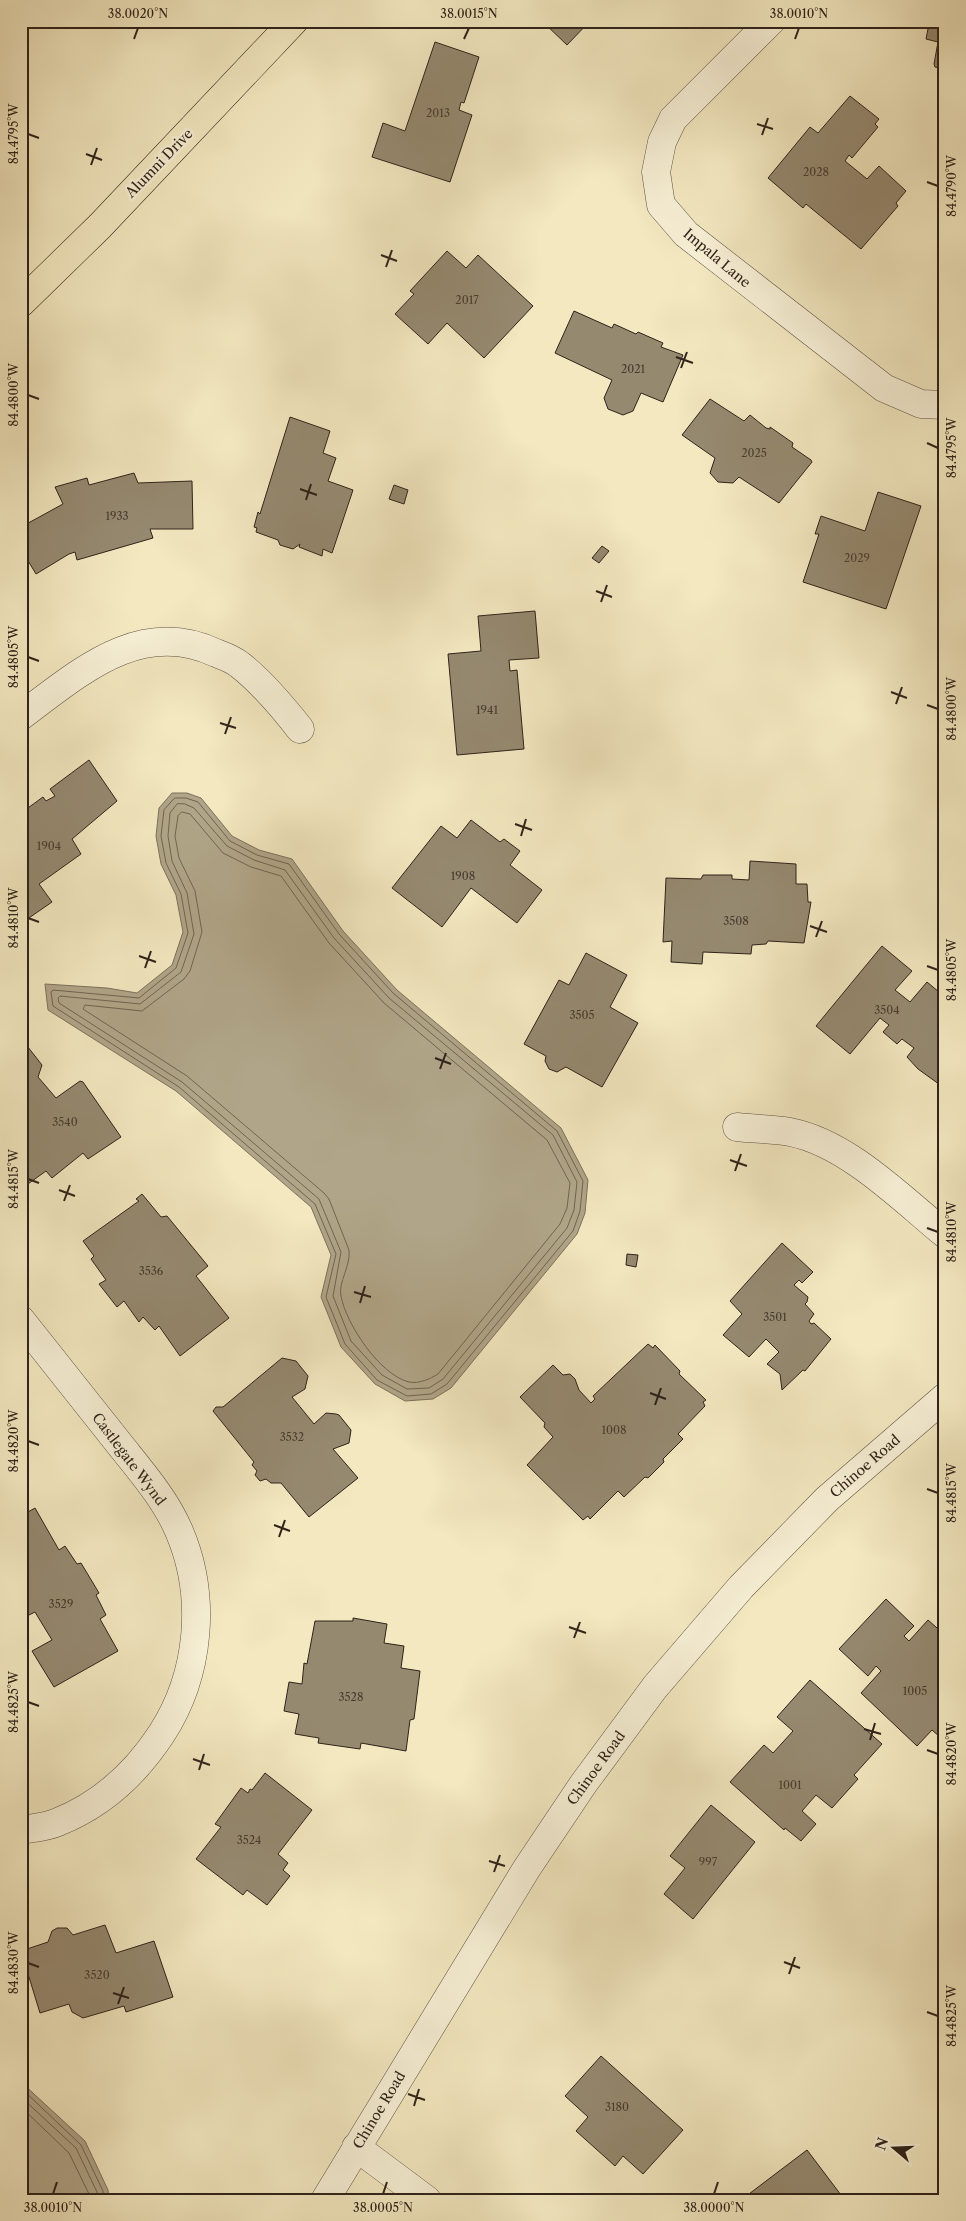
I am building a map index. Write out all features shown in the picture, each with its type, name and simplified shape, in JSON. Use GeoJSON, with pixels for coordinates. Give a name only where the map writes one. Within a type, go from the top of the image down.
{"type":"FeatureCollection","features":[{"type":"Feature","properties":{"kind":"main road","name":"Alumni Drive"},"geometry":{"type":"LineString","coordinates":[[21,303],[100,226],[294,21]]}},
{"type":"Feature","properties":{"kind":"street","name":"Impala Lane"},"geometry":{"type":"LineString","coordinates":[[771,21],[673,119],[662,142],[656,172],[661,205],[686,234],[884,388],[921,404],[945,405]]}},
{"type":"Feature","properties":{"kind":"street"},"geometry":{"type":"LineString","coordinates":[[21,716],[82,671],[129,647],[164,640],[198,644],[238,663],[269,691],[300,729]]}},
{"type":"Feature","properties":{"kind":"street"},"geometry":{"type":"LineString","coordinates":[[737,1127],[790,1132],[838,1151],[872,1175],[945,1234]]}},
{"type":"Feature","properties":{"kind":"street","name":"Castlegate Wynd"},"geometry":{"type":"LineString","coordinates":[[21,1320],[155,1489],[179,1529],[188,1556],[196,1591],[196,1632],[189,1675],[175,1714],[152,1749],[123,1782],[91,1806],[56,1823],[21,1830]]}},
{"type":"Feature","properties":{"kind":"street","name":"Chinoe Road"},"geometry":{"type":"LineString","coordinates":[[325,2200],[527,1868],[584,1783],[655,1687],[741,1587],[827,1499],[945,1398]]}},
{"type":"Feature","properties":{"kind":"street"},"geometry":{"type":"LineString","coordinates":[[356,2147],[427,2200]]}},
{"type":"Feature","properties":{"kind":"water"},"geometry":{"type":"Polygon","coordinates":[[[172,793],[187,793],[201,798],[232,836],[259,850],[292,859],[343,931],[397,990],[561,1128],[588,1180],[585,1213],[577,1234],[451,1388],[433,1399],[405,1401],[375,1384],[341,1347],[321,1297],[331,1255],[311,1207],[176,1091],[48,1010],[45,984],[107,988],[137,993],[172,965],[183,932],[176,895],[161,864],[156,836],[159,808],[172,793]]]}},
{"type":"Feature","properties":{"kind":"water"},"geometry":{"type":"Polygon","coordinates":[[[21,2082],[85,2141],[108,2190],[109,2200],[21,2200],[21,2082]]]}},
{"type":"Feature","properties":{"kind":"building"},"geometry":{"type":"Polygon","coordinates":[[[542,21],[590,21],[567,45],[542,21]]]}},
{"type":"Feature","properties":{"kind":"building"},"geometry":{"type":"Polygon","coordinates":[[[942,21],[945,21],[945,69],[935,67],[934,64],[938,42],[926,39],[929,24],[941,26],[942,21]]]}},
{"type":"Feature","properties":{"kind":"building"},"geometry":{"type":"Polygon","coordinates":[[[435,42],[479,57],[464,103],[461,102],[459,110],[472,115],[450,182],[372,157],[383,123],[405,131],[435,42]]]}},
{"type":"Feature","properties":{"kind":"building"},"geometry":{"type":"Polygon","coordinates":[[[850,96],[879,119],[875,124],[878,127],[852,158],[849,155],[845,161],[867,179],[879,166],[906,191],[896,203],[898,206],[861,249],[806,204],[803,208],[768,178],[810,127],[818,133],[850,96]]]}},
{"type":"Feature","properties":{"kind":"building"},"geometry":{"type":"Polygon","coordinates":[[[447,251],[466,268],[478,255],[533,306],[484,358],[447,323],[428,344],[395,314],[414,294],[410,291],[447,251]]]}},
{"type":"Feature","properties":{"kind":"building"},"geometry":{"type":"Polygon","coordinates":[[[574,311],[612,328],[614,324],[636,334],[638,332],[663,343],[661,347],[683,355],[663,402],[641,393],[633,411],[623,415],[608,409],[604,398],[612,380],[555,353],[574,311]]]}},
{"type":"Feature","properties":{"kind":"building"},"geometry":{"type":"Polygon","coordinates":[[[710,399],[744,421],[750,415],[766,428],[770,429],[770,427],[793,443],[792,447],[811,460],[812,462],[779,503],[739,477],[733,483],[718,482],[710,473],[715,458],[682,435],[710,399]]]}},
{"type":"Feature","properties":{"kind":"building"},"geometry":{"type":"Polygon","coordinates":[[[290,417],[330,431],[323,453],[336,458],[328,481],[353,490],[332,553],[323,549],[322,556],[299,547],[300,544],[293,549],[280,545],[278,540],[256,532],[257,528],[254,527],[258,512],[260,514],[290,417]]]}},
{"type":"Feature","properties":{"kind":"building"},"geometry":{"type":"Polygon","coordinates":[[[134,473],[138,483],[192,481],[193,529],[150,529],[153,538],[77,560],[75,552],[36,574],[21,549],[21,527],[63,504],[55,487],[87,478],[89,485],[134,473]]]}},
{"type":"Feature","properties":{"kind":"building"},"geometry":{"type":"Polygon","coordinates":[[[394,485],[408,490],[404,504],[389,499],[394,485]]]}},
{"type":"Feature","properties":{"kind":"building"},"geometry":{"type":"Polygon","coordinates":[[[878,492],[921,506],[886,609],[803,582],[819,534],[815,534],[821,516],[865,531],[878,492]]]}},
{"type":"Feature","properties":{"kind":"building"},"geometry":{"type":"Polygon","coordinates":[[[602,546],[609,551],[599,563],[592,558],[602,546]]]}},
{"type":"Feature","properties":{"kind":"building"},"geometry":{"type":"Polygon","coordinates":[[[535,611],[539,658],[509,660],[510,671],[517,670],[524,749],[457,755],[448,654],[481,651],[478,616],[535,611]]]}},
{"type":"Feature","properties":{"kind":"building"},"geometry":{"type":"Polygon","coordinates":[[[89,760],[117,801],[72,839],[81,854],[39,884],[52,902],[26,920],[21,914],[21,813],[43,797],[46,801],[55,796],[50,789],[89,760]]]}},
{"type":"Feature","properties":{"kind":"building"},"geometry":{"type":"Polygon","coordinates":[[[471,820],[500,842],[504,839],[520,851],[510,865],[542,890],[517,923],[471,888],[442,927],[392,888],[441,826],[457,838],[471,820]]]}},
{"type":"Feature","properties":{"kind":"building"},"geometry":{"type":"Polygon","coordinates":[[[750,861],[796,864],[796,884],[807,884],[808,902],[811,902],[804,943],[768,941],[766,944],[752,945],[751,954],[703,952],[702,964],[671,962],[672,941],[663,942],[666,878],[701,879],[703,875],[732,875],[732,879],[749,880],[750,861]]]}},
{"type":"Feature","properties":{"kind":"building"},"geometry":{"type":"Polygon","coordinates":[[[882,946],[912,971],[895,990],[910,1002],[927,982],[945,997],[943,1087],[918,1069],[907,1057],[914,1048],[902,1039],[897,1044],[883,1032],[889,1025],[880,1018],[850,1054],[816,1026],[882,946]]]}},
{"type":"Feature","properties":{"kind":"building"},"geometry":{"type":"Polygon","coordinates":[[[586,953],[627,975],[610,1007],[638,1023],[602,1087],[566,1067],[557,1072],[549,1069],[545,1061],[546,1056],[524,1044],[559,980],[569,985],[586,953]]]}},
{"type":"Feature","properties":{"kind":"building"},"geometry":{"type":"Polygon","coordinates":[[[24,1042],[42,1065],[38,1077],[56,1098],[80,1081],[83,1082],[121,1137],[88,1159],[83,1153],[52,1178],[46,1171],[21,1189],[21,1044],[24,1042]]]}},
{"type":"Feature","properties":{"kind":"building"},"geometry":{"type":"Polygon","coordinates":[[[945,1136],[945,1147],[939,1143],[945,1136]]]}},
{"type":"Feature","properties":{"kind":"building"},"geometry":{"type":"Polygon","coordinates":[[[142,1194],[161,1217],[167,1216],[208,1266],[196,1276],[229,1318],[180,1356],[159,1326],[155,1330],[143,1317],[139,1322],[124,1301],[117,1307],[99,1284],[106,1280],[91,1259],[94,1256],[83,1241],[139,1201],[136,1199],[142,1194]]]}},
{"type":"Feature","properties":{"kind":"building"},"geometry":{"type":"Polygon","coordinates":[[[782,1243],[813,1272],[802,1283],[799,1280],[794,1285],[808,1297],[805,1304],[814,1314],[809,1321],[811,1324],[814,1323],[831,1339],[805,1371],[803,1370],[782,1390],[780,1374],[767,1364],[779,1352],[766,1339],[749,1357],[723,1335],[742,1314],[730,1301],[782,1243]]]}},
{"type":"Feature","properties":{"kind":"building"},"geometry":{"type":"Polygon","coordinates":[[[627,1254],[638,1255],[636,1267],[626,1265],[627,1254]]]}},
{"type":"Feature","properties":{"kind":"building"},"geometry":{"type":"Polygon","coordinates":[[[648,1344],[653,1348],[655,1345],[680,1371],[679,1374],[706,1400],[703,1402],[705,1406],[678,1434],[683,1439],[663,1459],[664,1462],[648,1478],[645,1477],[624,1497],[618,1491],[590,1519],[588,1516],[583,1520],[527,1465],[553,1437],[544,1427],[545,1423],[520,1397],[553,1365],[563,1375],[570,1374],[575,1379],[579,1390],[591,1403],[595,1399],[593,1396],[648,1344]]]}},
{"type":"Feature","properties":{"kind":"building"},"geometry":{"type":"Polygon","coordinates":[[[282,1358],[296,1361],[308,1376],[305,1389],[292,1397],[314,1424],[326,1413],[336,1414],[339,1415],[351,1430],[349,1443],[333,1449],[358,1478],[309,1517],[281,1483],[271,1483],[266,1479],[260,1481],[255,1475],[257,1471],[252,1465],[254,1462],[213,1411],[216,1407],[223,1407],[282,1358]]]}},
{"type":"Feature","properties":{"kind":"building"},"geometry":{"type":"Polygon","coordinates":[[[35,1508],[59,1550],[65,1546],[77,1564],[81,1563],[99,1593],[96,1595],[106,1615],[100,1619],[118,1651],[54,1687],[32,1651],[52,1640],[35,1612],[21,1619],[21,1516],[35,1508]]]}},
{"type":"Feature","properties":{"kind":"building"},"geometry":{"type":"Polygon","coordinates":[[[886,1599],[914,1626],[904,1636],[909,1641],[928,1620],[945,1635],[945,1731],[940,1737],[932,1730],[917,1746],[861,1693],[881,1671],[876,1666],[868,1676],[839,1649],[886,1599]]]}},
{"type":"Feature","properties":{"kind":"building"},"geometry":{"type":"Polygon","coordinates":[[[353,1618],[387,1624],[384,1643],[404,1646],[401,1668],[420,1671],[414,1719],[410,1720],[406,1751],[361,1743],[360,1749],[318,1743],[319,1738],[295,1734],[299,1714],[284,1711],[289,1682],[302,1684],[304,1663],[307,1664],[315,1621],[353,1621],[353,1618]]]}},
{"type":"Feature","properties":{"kind":"building"},"geometry":{"type":"Polygon","coordinates":[[[810,1680],[882,1744],[854,1775],[858,1779],[832,1808],[816,1795],[802,1811],[816,1824],[801,1841],[785,1828],[784,1830],[730,1782],[764,1745],[773,1753],[793,1731],[777,1717],[810,1680]]]}},
{"type":"Feature","properties":{"kind":"building"},"geometry":{"type":"Polygon","coordinates":[[[265,1773],[312,1810],[278,1854],[288,1863],[283,1870],[290,1876],[267,1905],[247,1890],[243,1895],[196,1859],[221,1827],[215,1824],[241,1788],[248,1793],[265,1773]]]}},
{"type":"Feature","properties":{"kind":"building"},"geometry":{"type":"Polygon","coordinates":[[[711,1805],[755,1842],[693,1919],[664,1894],[685,1868],[670,1856],[711,1805]]]}},
{"type":"Feature","properties":{"kind":"building"},"geometry":{"type":"Polygon","coordinates":[[[105,1925],[116,1953],[154,1941],[173,1997],[126,2012],[124,2006],[83,2018],[72,2012],[69,2004],[40,2013],[21,1951],[48,1942],[52,1931],[57,1928],[67,1928],[73,1935],[105,1925]]]}},
{"type":"Feature","properties":{"kind":"building"},"geometry":{"type":"Polygon","coordinates":[[[601,2056],[683,2130],[643,2174],[623,2156],[615,2166],[576,2131],[588,2117],[565,2096],[601,2056]]]}},
{"type":"Feature","properties":{"kind":"building"},"geometry":{"type":"Polygon","coordinates":[[[807,2150],[841,2195],[834,2200],[741,2200],[807,2150]]]}}]}
